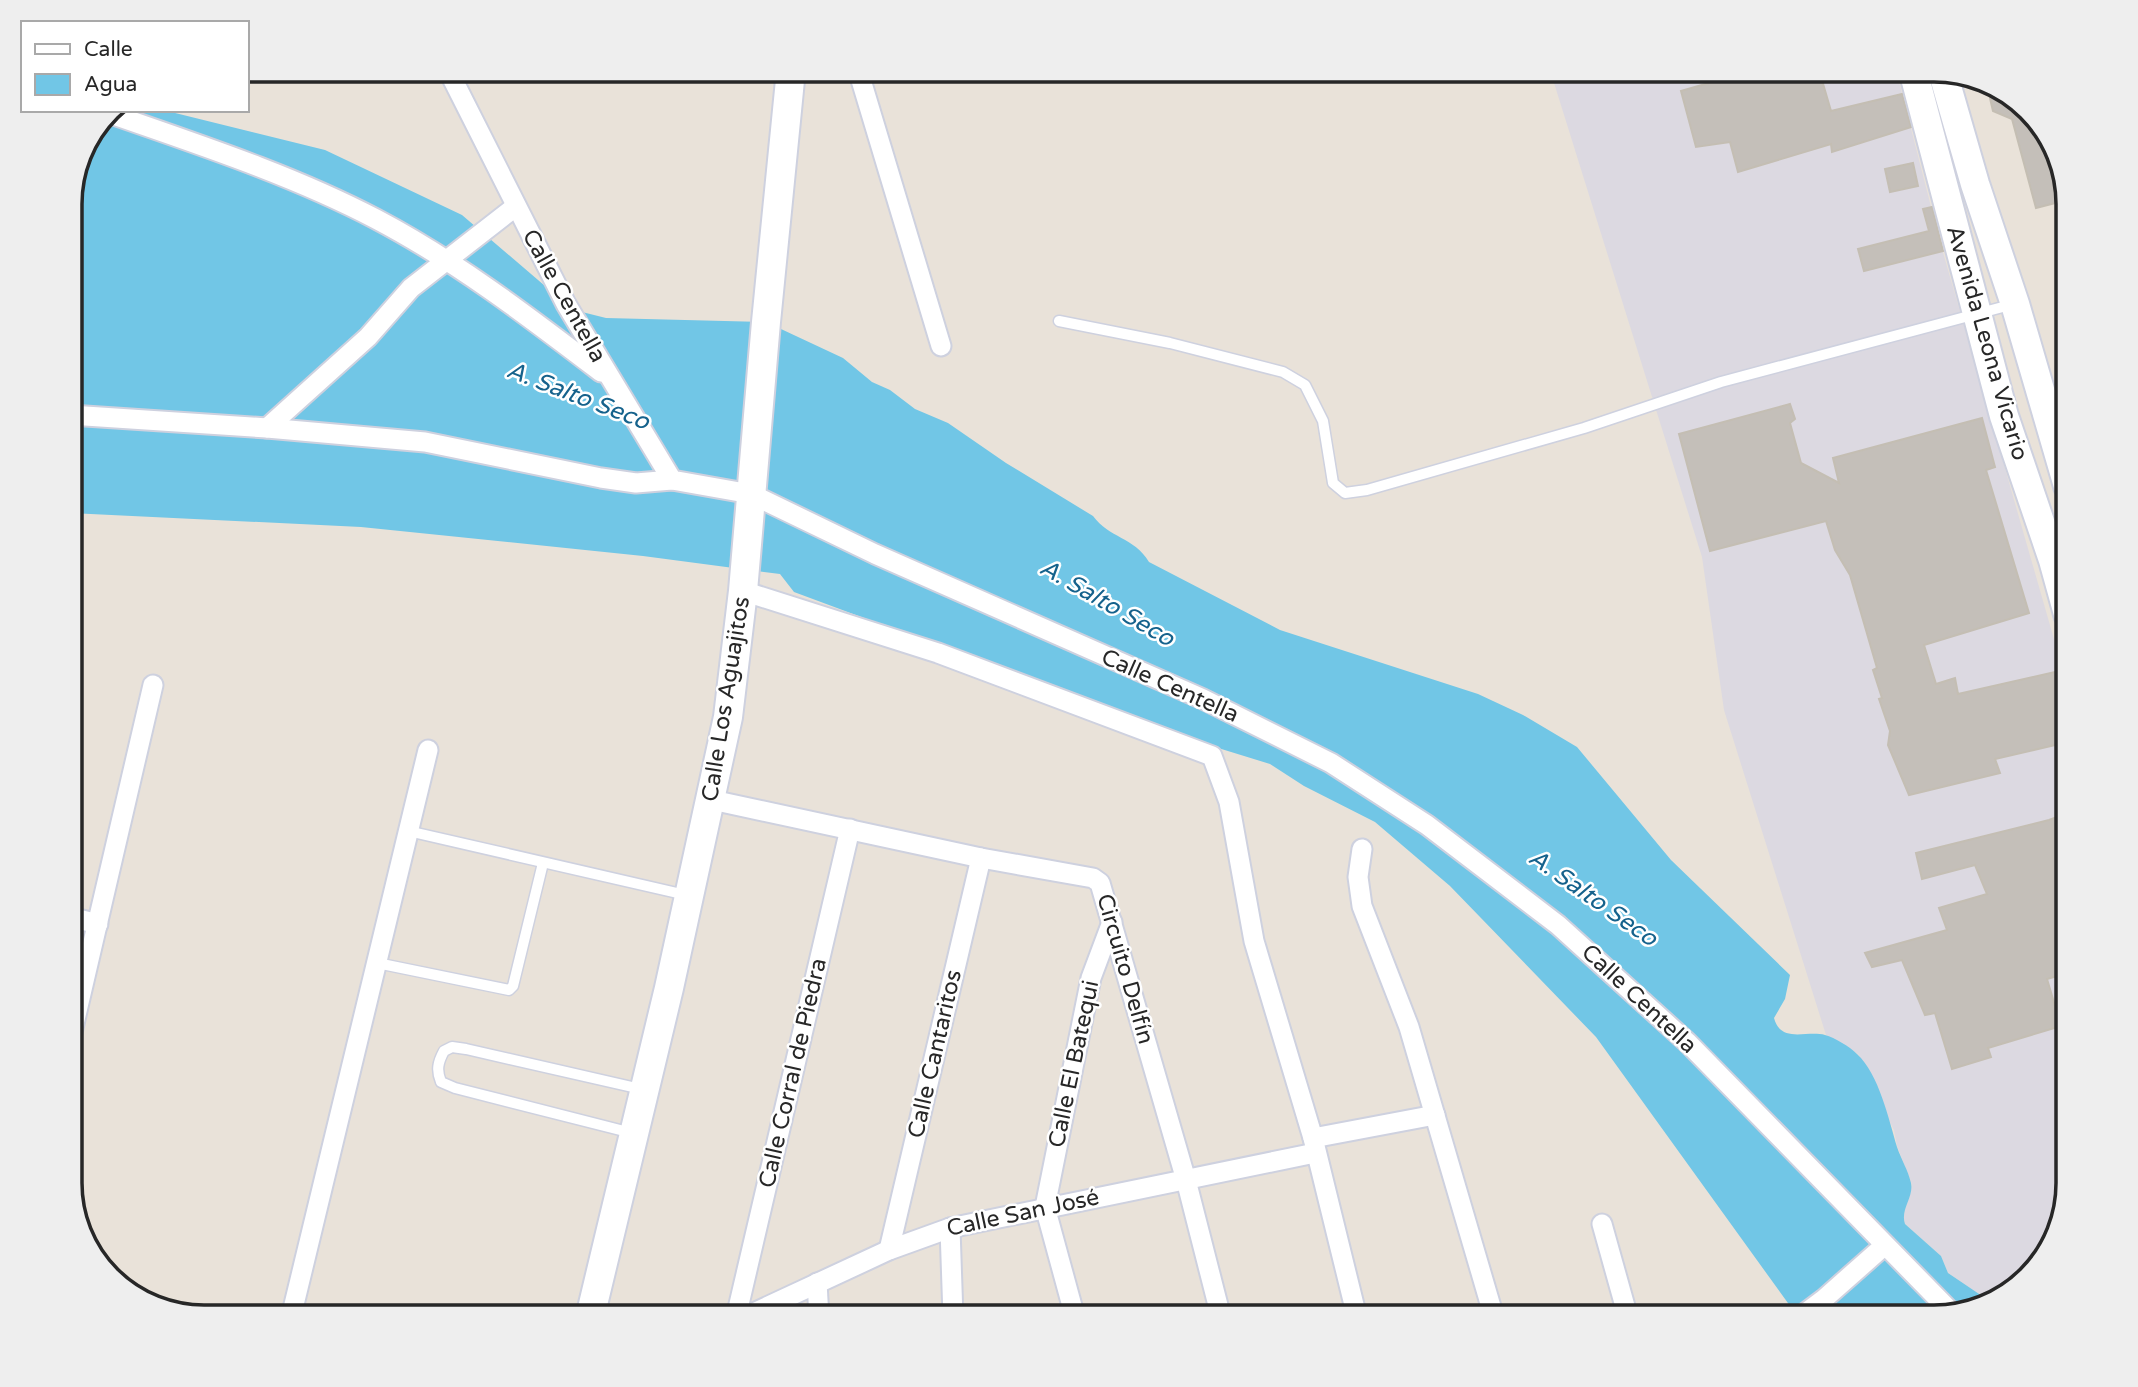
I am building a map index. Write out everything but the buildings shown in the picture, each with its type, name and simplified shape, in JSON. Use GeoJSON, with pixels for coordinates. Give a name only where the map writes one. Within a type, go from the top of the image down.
{"type":"FeatureCollection","features":[{"type":"Feature","properties":{"kind":"street","name":"Calle Centella"},"geometry":{"type":"LineString","coordinates":[[454,82],[566,304],[671,480],[751,494],[886,559],[1226,711],[1331,763],[1427,825],[1558,925],[1687,1042],[1943,1304]]}},
{"type":"Feature","properties":{"kind":"street","name":"Calle Los Aguajitos"},"geometry":{"type":"LineString","coordinates":[[593,1305],[690,896],[728,717],[743,591],[790,82]]}},
{"type":"Feature","properties":{"kind":"street"},"geometry":{"type":"LineString","coordinates":[[862,82],[941,346]]}},
{"type":"Feature","properties":{"kind":"street","name":"Avenida Leona Vicario"},"geometry":{"type":"LineString","coordinates":[[1916,82],[2004,416],[2056,571]]}},
{"type":"Feature","properties":{"kind":"street","name":"Avenida Leona Vicario"},"geometry":{"type":"LineString","coordinates":[[1946,83],[2056,445]]}},
{"type":"Feature","properties":{"kind":"street"},"geometry":{"type":"LineString","coordinates":[[120,117],[215,151],[374,219],[445,260],[528,317],[610,379]]}},
{"type":"Feature","properties":{"kind":"street"},"geometry":{"type":"LineString","coordinates":[[267,428],[368,337],[411,288],[515,207]]}},
{"type":"Feature","properties":{"kind":"street"},"geometry":{"type":"LineString","coordinates":[[83,416],[425,442],[601,478],[636,483],[671,480]]}},
{"type":"Feature","properties":{"kind":"street"},"geometry":{"type":"LineString","coordinates":[[743,591],[938,653],[1212,756],[1229,803],[1254,941],[1314,1145],[1354,1305]]}},
{"type":"Feature","properties":{"kind":"street"},"geometry":{"type":"LineString","coordinates":[[83,987],[153,685]]}},
{"type":"Feature","properties":{"kind":"street"},"geometry":{"type":"LineString","coordinates":[[294,1305],[428,750]]}},
{"type":"Feature","properties":{"kind":"street","name":"Circuito Delfín"},"geometry":{"type":"LineString","coordinates":[[712,800],[981,858],[1093,878],[1100,883],[1186,1180],[1218,1305]]}},
{"type":"Feature","properties":{"kind":"street","name":"Calle Corral de Piedra"},"geometry":{"type":"LineString","coordinates":[[739,1305],[850,830]]}},
{"type":"Feature","properties":{"kind":"street"},"geometry":{"type":"LineString","coordinates":[[1362,849],[1358,877],[1362,906],[1409,1027],[1490,1305]]}},
{"type":"Feature","properties":{"kind":"street","name":"Calle Cantaritos"},"geometry":{"type":"LineString","coordinates":[[889,1250],[981,858]]}},
{"type":"Feature","properties":{"kind":"street"},"geometry":{"type":"LineString","coordinates":[[83,920],[98,924]]}},
{"type":"Feature","properties":{"kind":"street","name":"Calle El Batequi"},"geometry":{"type":"LineString","coordinates":[[1045,1207],[1091,978],[1112,922]]}},
{"type":"Feature","properties":{"kind":"street","name":"Calle San José"},"geometry":{"type":"LineString","coordinates":[[770,1305],[889,1250],[950,1228],[1186,1180],[1435,1115]]}},
{"type":"Feature","properties":{"kind":"street"},"geometry":{"type":"LineString","coordinates":[[1045,1207],[1072,1305]]}},
{"type":"Feature","properties":{"kind":"street"},"geometry":{"type":"LineString","coordinates":[[1602,1224],[1625,1305]]}},
{"type":"Feature","properties":{"kind":"street"},"geometry":{"type":"LineString","coordinates":[[950,1228],[953,1305]]}},
{"type":"Feature","properties":{"kind":"street"},"geometry":{"type":"LineString","coordinates":[[1816,1305],[1885,1245]]}},
{"type":"Feature","properties":{"kind":"street"},"geometry":{"type":"LineString","coordinates":[[817,1283],[818,1305]]}},
{"type":"Feature","properties":{"kind":"lane"},"geometry":{"type":"LineString","coordinates":[[1059,321],[1170,343],[1283,372],[1305,385],[1323,421],[1333,482],[1345,493],[1367,490],[1584,428],[1721,382],[2015,304]]}},
{"type":"Feature","properties":{"kind":"lane"},"geometry":{"type":"LineString","coordinates":[[408,831],[690,896]]}},
{"type":"Feature","properties":{"kind":"lane"},"geometry":{"type":"LineString","coordinates":[[377,962],[509,990],[513,986],[543,863]]}},
{"type":"Feature","properties":{"kind":"lane"},"geometry":{"type":"LineString","coordinates":[[635,1133],[455,1088],[441,1082],[438,1063],[444,1051],[452,1047],[645,1090]]}},
{"type":"Feature","properties":{"kind":"shaded area"},"geometry":{"type":"Polygon","coordinates":[[[1554,82],[1899,82],[1940,242],[2056,646],[2055,1198],[2052,1214],[2035,1250],[2014,1274],[1981,1295],[1948,1273],[1941,1256],[1905,1224],[1903,1217],[1912,1185],[1873,1077],[1858,1054],[1826,1035],[1724,710],[1702,557],[1554,82]]]}},
{"type":"Feature","properties":{"kind":"water","name":"A. Salto Seco"},"geometry":{"type":"Polygon","coordinates":[[[125,112],[171,112],[325,150],[462,215],[566,304],[582,312],[606,318],[766,322],[843,358],[872,382],[890,390],[915,409],[948,423],[1006,463],[1093,516],[1106,529],[1136,547],[1149,562],[1280,630],[1478,694],[1523,715],[1577,747],[1671,860],[1790,975],[1785,999],[1774,1018],[1777,1026],[1788,1033],[1829,1036],[1850,1048],[1865,1063],[1882,1098],[1911,1183],[1911,1193],[1904,1214],[1905,1224],[1941,1256],[1948,1273],[1981,1295],[1965,1301],[1934,1305],[1789,1305],[1596,1037],[1450,886],[1375,822],[1304,786],[1270,764],[1189,739],[794,592],[780,574],[643,556],[361,527],[83,514],[83,197],[86,173],[95,150],[108,130],[125,112]]]}}]}
